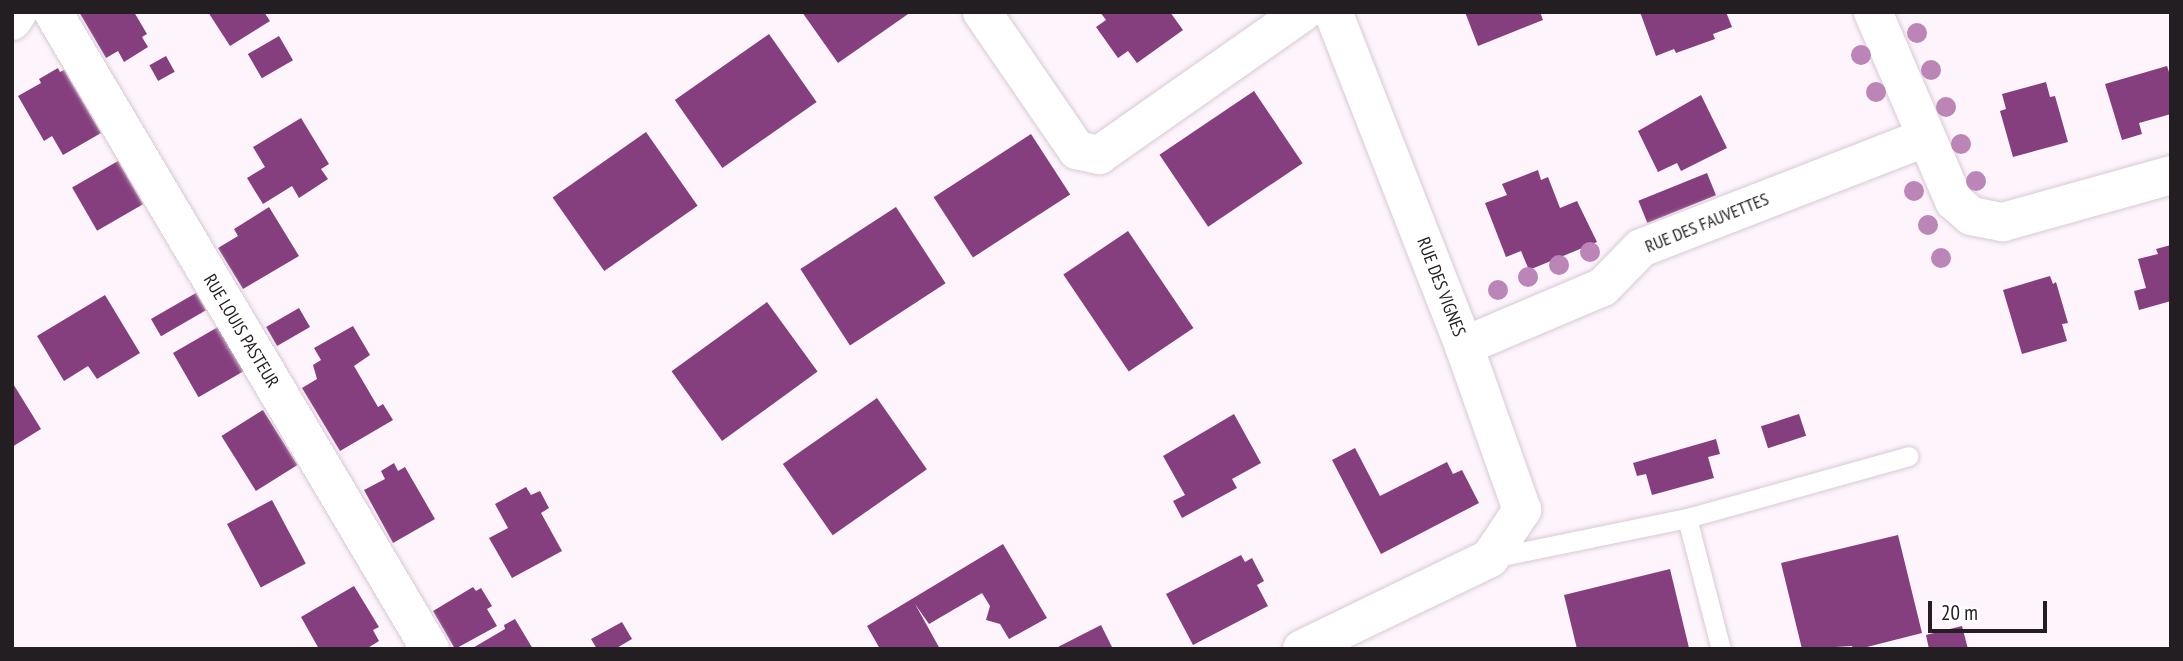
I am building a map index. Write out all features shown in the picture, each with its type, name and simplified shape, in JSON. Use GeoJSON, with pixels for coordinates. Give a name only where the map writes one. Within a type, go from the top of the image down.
{"type":"FeatureCollection","features":[{"type":"Feature","properties":{"kind":"street"},"geometry":{"type":"LineString","coordinates":[[12,22],[18,12]]}},
{"type":"Feature","properties":{"kind":"street","name":"RUE LOUIS PASTEUR"},"geometry":{"type":"LineString","coordinates":[[53,12],[430,649]]}},
{"type":"Feature","properties":{"kind":"street"},"geometry":{"type":"LineString","coordinates":[[982,12],[1077,150],[1099,155],[1303,12]]}},
{"type":"Feature","properties":{"kind":"street","name":"RUE DES VIGNES"},"geometry":{"type":"LineString","coordinates":[[1333,12],[1464,346],[1522,510],[1490,558]]}},
{"type":"Feature","properties":{"kind":"street"},"geometry":{"type":"LineString","coordinates":[[1873,12],[1954,201],[1971,216],[2003,222],[2171,175]]}},
{"type":"Feature","properties":{"kind":"street","name":"RUE DES FAUVETTES"},"geometry":{"type":"LineString","coordinates":[[1464,346],[1604,287],[1641,248],[1925,138]]}},
{"type":"Feature","properties":{"kind":"street"},"geometry":{"type":"LineString","coordinates":[[1302,649],[1490,558]]}},
{"type":"Feature","properties":{"kind":"lane"},"geometry":{"type":"LineString","coordinates":[[1490,558],[1687,518],[1909,456]]}},
{"type":"Feature","properties":{"kind":"lane"},"geometry":{"type":"LineString","coordinates":[[1687,518],[1721,649]]}},
{"type":"Feature","properties":{"kind":"building"},"geometry":{"type":"Polygon","coordinates":[[[79,12],[134,12],[147,34],[142,37],[148,47],[124,62],[118,51],[106,58],[79,12]]]}},
{"type":"Feature","properties":{"kind":"building"},"geometry":{"type":"Polygon","coordinates":[[[208,12],[264,12],[270,21],[230,46],[208,12]]]}},
{"type":"Feature","properties":{"kind":"building"},"geometry":{"type":"Polygon","coordinates":[[[802,12],[911,12],[838,63],[802,12]]]}},
{"type":"Feature","properties":{"kind":"building"},"geometry":{"type":"Polygon","coordinates":[[[1100,12],[1170,12],[1183,30],[1137,63],[1128,51],[1118,58],[1096,27],[1106,20],[1100,12]]]}},
{"type":"Feature","properties":{"kind":"building"},"geometry":{"type":"Polygon","coordinates":[[[1465,12],[1540,12],[1543,20],[1478,46],[1465,12]]]}},
{"type":"Feature","properties":{"kind":"building"},"geometry":{"type":"Polygon","coordinates":[[[1640,12],[1726,12],[1732,27],[1713,34],[1715,39],[1676,53],[1674,49],[1656,56],[1640,12]]]}},
{"type":"Feature","properties":{"kind":"building"},"geometry":{"type":"Polygon","coordinates":[[[769,34],[817,102],[722,168],[675,100],[769,34]]]}},
{"type":"Feature","properties":{"kind":"building"},"geometry":{"type":"Polygon","coordinates":[[[279,36],[293,60],[262,78],[248,54],[279,36]]]}},
{"type":"Feature","properties":{"kind":"building"},"geometry":{"type":"Polygon","coordinates":[[[166,56],[175,72],[158,81],[149,65],[166,56]]]}},
{"type":"Feature","properties":{"kind":"building"},"geometry":{"type":"Polygon","coordinates":[[[2167,66],[2171,78],[2171,114],[2139,123],[2142,134],[2122,140],[2105,84],[2167,66]]]}},
{"type":"Feature","properties":{"kind":"building"},"geometry":{"type":"Polygon","coordinates":[[[58,68],[60,72],[64,70],[101,133],[63,155],[52,136],[44,141],[18,96],[41,83],[39,79],[58,68]]]}},
{"type":"Feature","properties":{"kind":"building"},"geometry":{"type":"Polygon","coordinates":[[[2046,82],[2050,97],[2055,96],[2068,142],[2013,157],[2000,111],[2006,109],[2002,94],[2046,82]]]}},
{"type":"Feature","properties":{"kind":"building"},"geometry":{"type":"Polygon","coordinates":[[[1254,91],[1303,163],[1208,227],[1159,155],[1254,91]]]}},
{"type":"Feature","properties":{"kind":"building"},"geometry":{"type":"Polygon","coordinates":[[[1701,95],[1727,148],[1681,171],[1677,163],[1658,172],[1638,131],[1701,95]]]}},
{"type":"Feature","properties":{"kind":"building"},"geometry":{"type":"Polygon","coordinates":[[[301,118],[329,164],[321,169],[328,179],[299,198],[292,186],[263,204],[247,178],[265,167],[253,147],[301,118]]]}},
{"type":"Feature","properties":{"kind":"building"},"geometry":{"type":"Polygon","coordinates":[[[646,132],[698,206],[604,271],[553,197],[646,132]]]}},
{"type":"Feature","properties":{"kind":"building"},"geometry":{"type":"Polygon","coordinates":[[[1031,134],[1070,194],[973,258],[934,197],[1031,134]]]}},
{"type":"Feature","properties":{"kind":"building"},"geometry":{"type":"Polygon","coordinates":[[[118,161],[143,204],[97,231],[72,188],[118,161]]]}},
{"type":"Feature","properties":{"kind":"building"},"geometry":{"type":"Polygon","coordinates":[[[1538,170],[1541,180],[1548,177],[1560,208],[1577,201],[1597,242],[1529,270],[1521,251],[1506,257],[1485,203],[1507,195],[1502,184],[1538,170]]]}},
{"type":"Feature","properties":{"kind":"building"},"geometry":{"type":"Polygon","coordinates":[[[1707,173],[1716,195],[1647,223],[1638,201],[1707,173]]]}},
{"type":"Feature","properties":{"kind":"building"},"geometry":{"type":"Polygon","coordinates":[[[269,207],[299,256],[243,289],[218,248],[238,236],[234,229],[269,207]]]}},
{"type":"Feature","properties":{"kind":"building"},"geometry":{"type":"Polygon","coordinates":[[[896,207],[946,283],[850,345],[800,269],[896,207]]]}},
{"type":"Feature","properties":{"kind":"building"},"geometry":{"type":"Polygon","coordinates":[[[1128,231],[1193,328],[1129,372],[1063,275],[1128,231]]]}},
{"type":"Feature","properties":{"kind":"building"},"geometry":{"type":"Polygon","coordinates":[[[2171,245],[2171,301],[2139,310],[2134,291],[2146,288],[2138,259],[2158,254],[2156,249],[2171,245]]]}},
{"type":"Feature","properties":{"kind":"building"},"geometry":{"type":"Polygon","coordinates":[[[2050,276],[2053,284],[2056,282],[2068,323],[2062,324],[2067,341],[2022,354],[2003,290],[2050,276]]]}},
{"type":"Feature","properties":{"kind":"building"},"geometry":{"type":"Polygon","coordinates":[[[196,293],[206,310],[161,336],[151,319],[196,293]]]}},
{"type":"Feature","properties":{"kind":"building"},"geometry":{"type":"Polygon","coordinates":[[[105,295],[140,353],[97,379],[88,366],[64,381],[37,336],[105,295]]]}},
{"type":"Feature","properties":{"kind":"building"},"geometry":{"type":"Polygon","coordinates":[[[767,302],[818,372],[722,441],[672,371],[767,302]]]}},
{"type":"Feature","properties":{"kind":"building"},"geometry":{"type":"Polygon","coordinates":[[[299,308],[310,327],[277,346],[266,327],[299,308]]]}},
{"type":"Feature","properties":{"kind":"building"},"geometry":{"type":"Polygon","coordinates":[[[353,326],[370,355],[354,366],[378,407],[383,404],[393,420],[340,451],[302,388],[317,379],[313,365],[321,360],[314,348],[353,326]]]}},
{"type":"Feature","properties":{"kind":"building"},"geometry":{"type":"Polygon","coordinates":[[[218,327],[243,371],[198,397],[173,353],[218,327]]]}},
{"type":"Feature","properties":{"kind":"building"},"geometry":{"type":"Polygon","coordinates":[[[12,382],[41,429],[12,447],[12,382]]]}},
{"type":"Feature","properties":{"kind":"building"},"geometry":{"type":"Polygon","coordinates":[[[877,398],[927,469],[833,535],[783,464],[877,398]]]}},
{"type":"Feature","properties":{"kind":"building"},"geometry":{"type":"Polygon","coordinates":[[[263,410],[297,465],[256,491],[221,436],[263,410]]]}},
{"type":"Feature","properties":{"kind":"building"},"geometry":{"type":"Polygon","coordinates":[[[1234,414],[1261,463],[1232,479],[1237,488],[1182,518],[1173,501],[1185,495],[1163,456],[1234,414]]]}},
{"type":"Feature","properties":{"kind":"building"},"geometry":{"type":"Polygon","coordinates":[[[1799,414],[1806,436],[1768,448],[1761,426],[1799,414]]]}},
{"type":"Feature","properties":{"kind":"building"},"geometry":{"type":"Polygon","coordinates":[[[1716,439],[1720,454],[1708,457],[1714,478],[1652,495],[1646,474],[1637,476],[1633,463],[1716,439]]]}},
{"type":"Feature","properties":{"kind":"building"},"geometry":{"type":"Polygon","coordinates":[[[1355,448],[1380,496],[1447,462],[1453,474],[1462,470],[1479,503],[1381,554],[1332,460],[1355,448]]]}},
{"type":"Feature","properties":{"kind":"building"},"geometry":{"type":"Polygon","coordinates":[[[394,463],[398,471],[405,467],[435,519],[393,543],[364,490],[385,479],[381,471],[394,463]]]}},
{"type":"Feature","properties":{"kind":"building"},"geometry":{"type":"Polygon","coordinates":[[[526,487],[531,495],[540,491],[549,508],[541,513],[562,551],[512,578],[489,538],[508,528],[495,504],[526,487]]]}},
{"type":"Feature","properties":{"kind":"building"},"geometry":{"type":"Polygon","coordinates":[[[272,500],[306,564],[261,588],[227,524],[272,500]]]}},
{"type":"Feature","properties":{"kind":"building"},"geometry":{"type":"Polygon","coordinates":[[[1898,535],[1922,633],[1859,649],[1853,649],[1852,646],[1802,649],[1781,563],[1898,535]]]}},
{"type":"Feature","properties":{"kind":"building"},"geometry":{"type":"Polygon","coordinates":[[[1003,544],[1047,618],[1009,639],[1000,624],[986,620],[990,606],[982,593],[929,624],[915,604],[940,649],[880,649],[867,626],[1003,544]]]}},
{"type":"Feature","properties":{"kind":"building"},"geometry":{"type":"Polygon","coordinates":[[[1241,555],[1245,562],[1252,558],[1264,581],[1257,585],[1268,606],[1193,645],[1166,594],[1241,555]]]}},
{"type":"Feature","properties":{"kind":"building"},"geometry":{"type":"Polygon","coordinates":[[[1670,569],[1689,648],[1577,649],[1564,595],[1670,569]]]}},
{"type":"Feature","properties":{"kind":"building"},"geometry":{"type":"Polygon","coordinates":[[[354,586],[379,627],[373,630],[379,641],[366,649],[319,649],[301,617],[354,586]]]}},
{"type":"Feature","properties":{"kind":"building"},"geometry":{"type":"Polygon","coordinates":[[[473,587],[476,591],[481,588],[492,606],[487,609],[497,626],[455,649],[433,611],[473,587]]]}},
{"type":"Feature","properties":{"kind":"building"},"geometry":{"type":"Polygon","coordinates":[[[515,619],[533,649],[471,649],[505,629],[504,625],[515,619]]]}},
{"type":"Feature","properties":{"kind":"building"},"geometry":{"type":"Polygon","coordinates":[[[622,622],[632,639],[615,649],[597,649],[591,639],[622,622]]]}},
{"type":"Feature","properties":{"kind":"building"},"geometry":{"type":"Polygon","coordinates":[[[1101,625],[1113,649],[1054,649],[1101,625]]]}},
{"type":"Feature","properties":{"kind":"building"},"geometry":{"type":"Polygon","coordinates":[[[1962,626],[1968,649],[1929,649],[1926,635],[1962,626]]]}}]}
